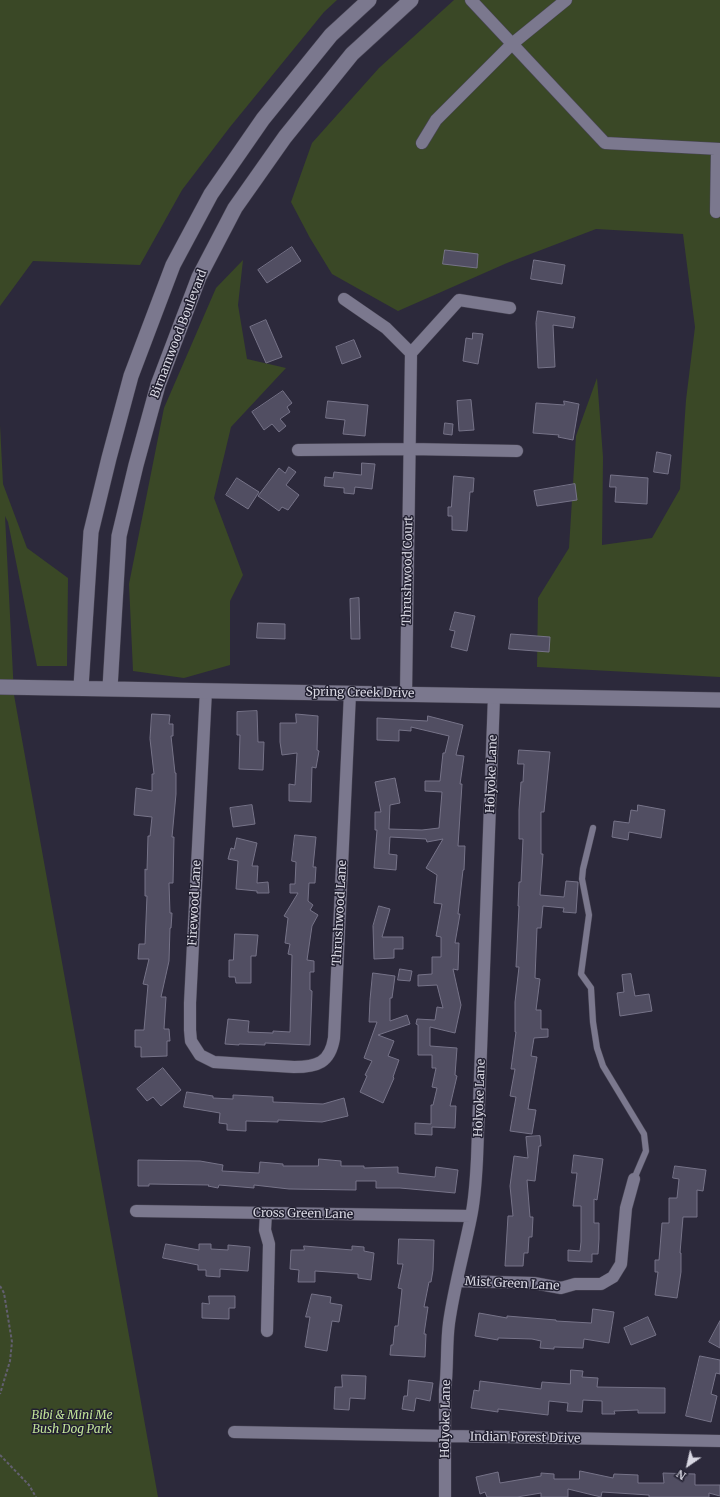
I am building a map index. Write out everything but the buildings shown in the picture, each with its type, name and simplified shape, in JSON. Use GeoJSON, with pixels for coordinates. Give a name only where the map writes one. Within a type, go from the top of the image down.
{"type":"FeatureCollection","features":[{"type":"Feature","properties":{"kind":"street"},"geometry":{"type":"LineString","coordinates":[[81,687],[91,532],[131,376],[173,265],[211,194],[263,120],[331,35],[369,0]]}},
{"type":"Feature","properties":{"kind":"street","name":"Birnamwood Boulevard"},"geometry":{"type":"LineString","coordinates":[[110,688],[119,536],[136,465],[158,385],[199,277],[235,208],[285,137],[352,54],[411,0]]}},
{"type":"Feature","properties":{"kind":"street"},"geometry":{"type":"LineString","coordinates":[[471,0],[605,144],[719,149],[716,212]]}},
{"type":"Feature","properties":{"kind":"street"},"geometry":{"type":"LineString","coordinates":[[422,143],[436,120],[512,44],[566,0]]}},
{"type":"Feature","properties":{"kind":"street"},"geometry":{"type":"LineString","coordinates":[[344,300],[386,328],[411,353],[459,300],[510,308]]}},
{"type":"Feature","properties":{"kind":"street","name":"Thrushwood Court"},"geometry":{"type":"LineString","coordinates":[[406,694],[411,353]]}},
{"type":"Feature","properties":{"kind":"street"},"geometry":{"type":"LineString","coordinates":[[298,450],[410,449],[517,451]]}},
{"type":"Feature","properties":{"kind":"street","name":"Spring Creek Drive"},"geometry":{"type":"LineString","coordinates":[[0,687],[81,687],[720,700]]}},
{"type":"Feature","properties":{"kind":"street","name":"Firewood Lane"},"geometry":{"type":"LineString","coordinates":[[206,690],[190,1003],[191,1040],[200,1056],[214,1062],[256,1065]]}},
{"type":"Feature","properties":{"kind":"street","name":"Thrushwood Lane"},"geometry":{"type":"LineString","coordinates":[[256,1065],[307,1067],[318,1064],[328,1057],[332,1048],[334,1038],[350,693]]}},
{"type":"Feature","properties":{"kind":"street","name":"Holyoke Lane"},"geometry":{"type":"LineString","coordinates":[[445,1497],[445,1390],[447,1380],[449,1322],[471,1216],[478,1159],[494,696]]}},
{"type":"Feature","properties":{"kind":"street","name":"Mist Green Lane"},"geometry":{"type":"LineString","coordinates":[[457,1281],[534,1283],[561,1288],[575,1284],[601,1284],[613,1277],[621,1264],[626,1208],[634,1179]]}},
{"type":"Feature","properties":{"kind":"street","name":"Cross Green Lane"},"geometry":{"type":"LineString","coordinates":[[136,1211],[471,1216]]}},
{"type":"Feature","properties":{"kind":"street"},"geometry":{"type":"LineString","coordinates":[[266,1213],[265,1230],[269,1244],[267,1331]]}},
{"type":"Feature","properties":{"kind":"street","name":"Indian Forest Drive"},"geometry":{"type":"LineString","coordinates":[[234,1432],[720,1441]]}},
{"type":"Feature","properties":{"kind":"lane"},"geometry":{"type":"LineString","coordinates":[[594,828],[582,869],[582,879],[589,915],[581,974],[591,988],[593,1022],[597,1048],[603,1066],[644,1134],[646,1151],[634,1179]]}},
{"type":"Feature","properties":{"kind":"path"},"geometry":{"type":"LineString","coordinates":[[0,1286],[4,1293],[12,1342],[10,1361],[0,1394]]}},
{"type":"Feature","properties":{"kind":"path"},"geometry":{"type":"LineString","coordinates":[[0,1456],[29,1485],[36,1497]]}},
{"type":"Feature","properties":{"kind":"green space"},"geometry":{"type":"Polygon","coordinates":[[[0,0],[337,0],[324,12],[230,127],[182,190],[140,265],[33,261],[0,306],[0,0]]]}},
{"type":"Feature","properties":{"kind":"green space"},"geometry":{"type":"Polygon","coordinates":[[[454,0],[720,0],[720,677],[537,667],[538,598],[569,548],[576,436],[597,378],[603,457],[602,545],[652,538],[680,489],[686,400],[695,327],[683,234],[596,229],[507,263],[398,311],[332,274],[310,238],[291,202],[312,143],[379,68],[454,0]]]}},
{"type":"Feature","properties":{"kind":"green space"},"geometry":{"type":"Polygon","coordinates":[[[243,260],[238,305],[247,359],[286,368],[231,427],[214,498],[243,575],[230,601],[230,665],[184,678],[133,671],[129,584],[164,408],[216,288],[243,260]]]}},
{"type":"Feature","properties":{"kind":"green space","name":"Bibi & Mini Me Bush Dog Park"},"geometry":{"type":"Polygon","coordinates":[[[0,425],[3,484],[27,548],[68,578],[67,666],[37,666],[8,522],[5,516],[14,695],[158,1497],[0,1497],[0,425]]]}}]}
